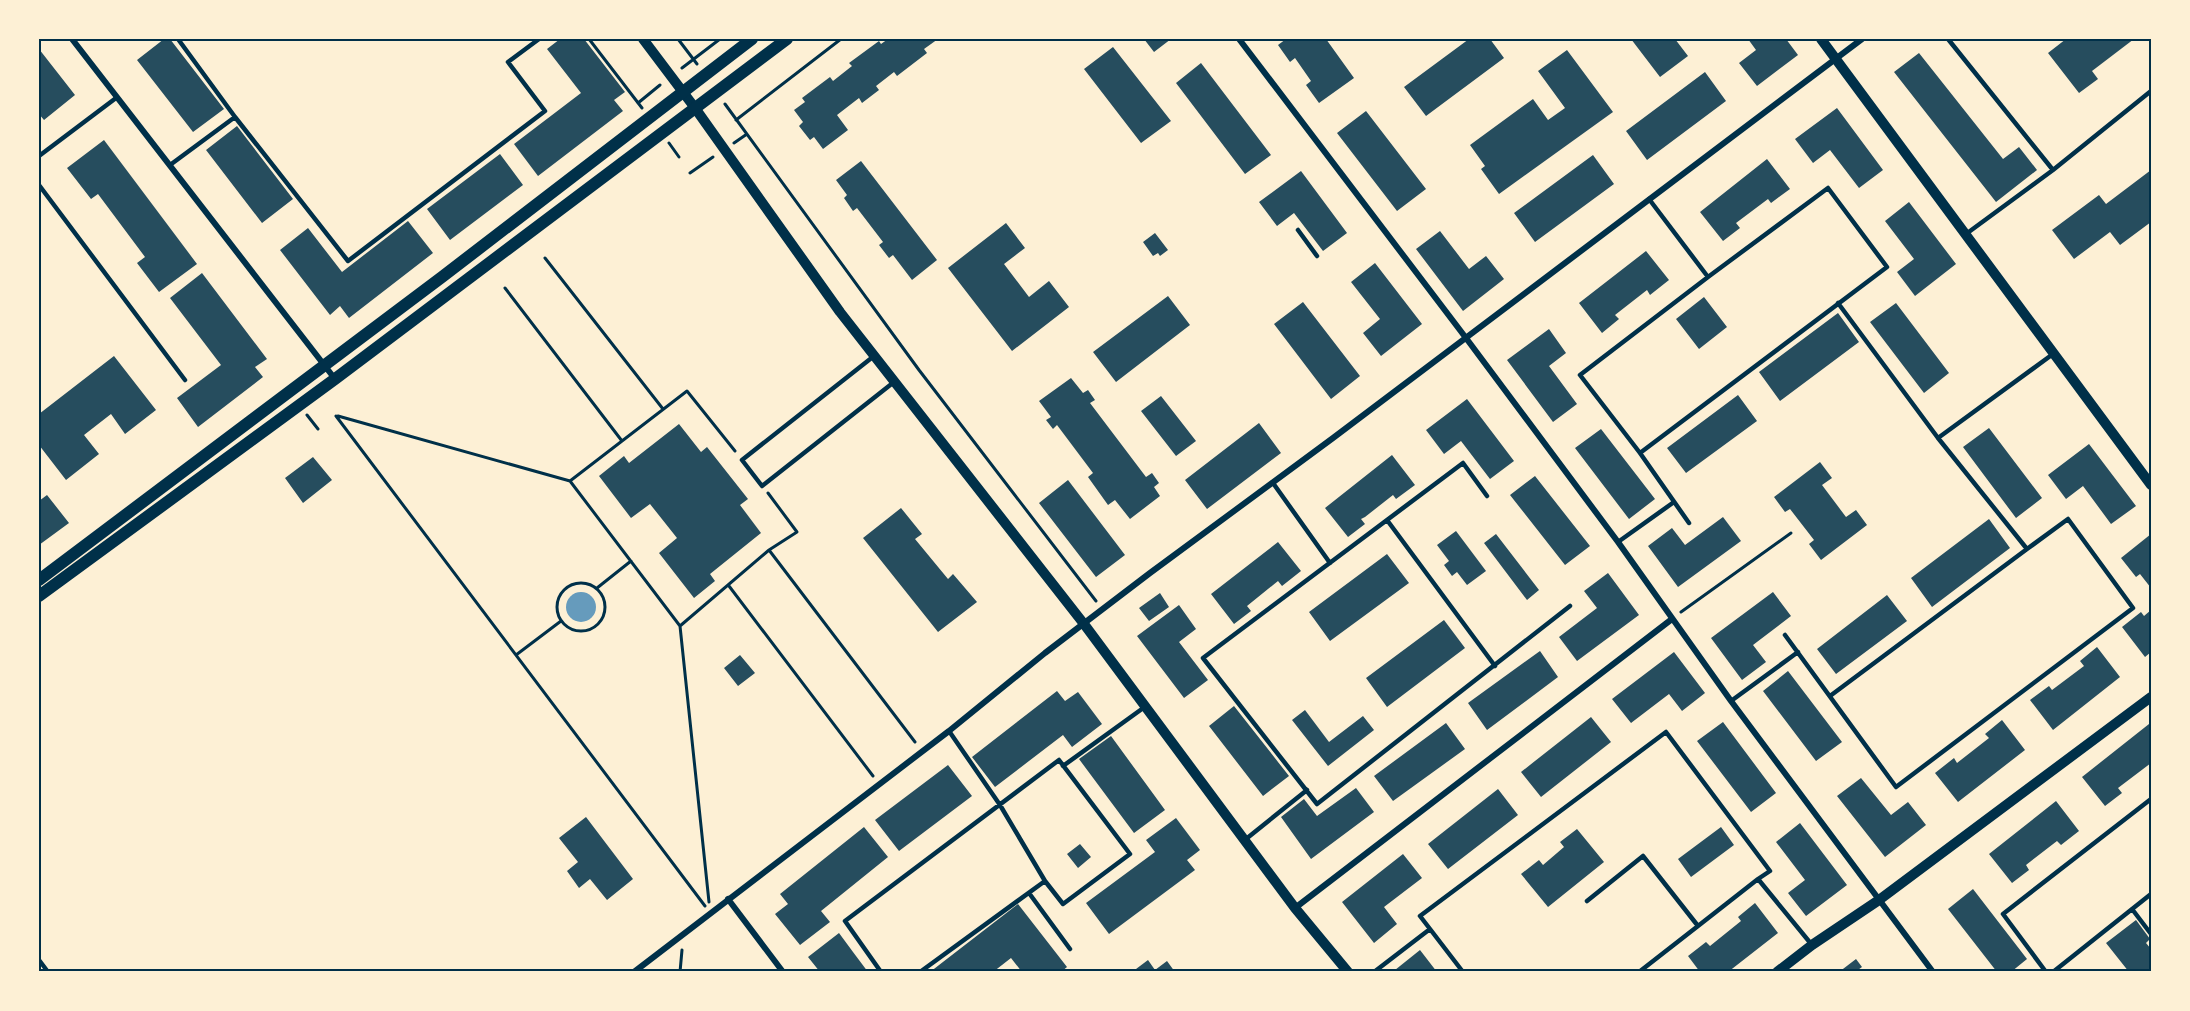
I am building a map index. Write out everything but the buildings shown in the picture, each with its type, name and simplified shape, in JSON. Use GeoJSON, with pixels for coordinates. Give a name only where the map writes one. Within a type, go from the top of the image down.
{"type":"FeatureCollection","features":[{"type":"Feature","properties":{"kind":"main road"},"geometry":{"type":"LineString","coordinates":[[39,580],[752,39]]}},
{"type":"Feature","properties":{"kind":"main road"},"geometry":{"type":"LineString","coordinates":[[39,596],[335,379],[787,39]]}},
{"type":"Feature","properties":{"kind":"street"},"geometry":{"type":"LineString","coordinates":[[72,39],[335,379]]}},
{"type":"Feature","properties":{"kind":"street"},"geometry":{"type":"LineString","coordinates":[[643,39],[840,312],[1084,624],[1296,908],[1348,972]]}},
{"type":"Feature","properties":{"kind":"street"},"geometry":{"type":"LineString","coordinates":[[1239,39],[1618,542],[1731,701],[1933,972]]}},
{"type":"Feature","properties":{"kind":"street"},"geometry":{"type":"LineString","coordinates":[[1821,39],[2151,485]]}},
{"type":"Feature","properties":{"kind":"street"},"geometry":{"type":"LineString","coordinates":[[634,972],[922,752],[1102,609],[1862,39]]}},
{"type":"Feature","properties":{"kind":"street"},"geometry":{"type":"LineString","coordinates":[[1296,908],[1672,619]]}},
{"type":"Feature","properties":{"kind":"street"},"geometry":{"type":"LineString","coordinates":[[1777,972],[1812,945],[1879,900],[2151,697]]}},
{"type":"Feature","properties":{"kind":"street"},"geometry":{"type":"LineString","coordinates":[[728,899],[783,972]]}},
{"type":"Feature","properties":{"kind":"lane"},"geometry":{"type":"LineString","coordinates":[[178,39],[235,117],[348,261],[545,111],[508,62],[539,39]]}},
{"type":"Feature","properties":{"kind":"lane"},"geometry":{"type":"LineString","coordinates":[[1948,39],[2053,170]]}},
{"type":"Feature","properties":{"kind":"lane"},"geometry":{"type":"LineString","coordinates":[[1966,235],[2053,170],[2151,91]]}},
{"type":"Feature","properties":{"kind":"lane"},"geometry":{"type":"LineString","coordinates":[[39,156],[116,98]]}},
{"type":"Feature","properties":{"kind":"lane"},"geometry":{"type":"LineString","coordinates":[[170,165],[235,117]]}},
{"type":"Feature","properties":{"kind":"lane"},"geometry":{"type":"LineString","coordinates":[[39,185],[185,380]]}},
{"type":"Feature","properties":{"kind":"lane"},"geometry":{"type":"LineString","coordinates":[[1640,453],[1887,267],[1828,188],[1580,375],[1640,453],[1689,523]]}},
{"type":"Feature","properties":{"kind":"lane"},"geometry":{"type":"LineString","coordinates":[[1649,199],[1708,277]]}},
{"type":"Feature","properties":{"kind":"lane"},"geometry":{"type":"LineString","coordinates":[[1298,230],[1317,256]]}},
{"type":"Feature","properties":{"kind":"lane"},"geometry":{"type":"LineString","coordinates":[[1838,303],[1938,438],[2027,549]]}},
{"type":"Feature","properties":{"kind":"lane"},"geometry":{"type":"LineString","coordinates":[[1938,438],[2053,354]]}},
{"type":"Feature","properties":{"kind":"lane"},"geometry":{"type":"LineString","coordinates":[[874,356],[742,460],[762,486],[894,382]]}},
{"type":"Feature","properties":{"kind":"lane"},"geometry":{"type":"LineString","coordinates":[[1487,496],[1463,463],[1203,658],[1317,804],[1570,606]]}},
{"type":"Feature","properties":{"kind":"lane"},"geometry":{"type":"LineString","coordinates":[[1273,483],[1330,563]]}},
{"type":"Feature","properties":{"kind":"lane"},"geometry":{"type":"LineString","coordinates":[[1618,542],[1674,502]]}},
{"type":"Feature","properties":{"kind":"lane"},"geometry":{"type":"LineString","coordinates":[[1785,635],[1896,787],[2133,608],[2068,519],[1830,696]]}},
{"type":"Feature","properties":{"kind":"lane"},"geometry":{"type":"LineString","coordinates":[[1387,520],[1495,666]]}},
{"type":"Feature","properties":{"kind":"lane"},"geometry":{"type":"LineString","coordinates":[[1731,701],[1798,652]]}},
{"type":"Feature","properties":{"kind":"lane"},"geometry":{"type":"LineString","coordinates":[[1063,766],[1146,705]]}},
{"type":"Feature","properties":{"kind":"lane"},"geometry":{"type":"LineString","coordinates":[[881,972],[845,921],[1000,805],[1059,760],[1130,854],[1063,904],[1045,881],[1000,805],[949,731]]}},
{"type":"Feature","properties":{"kind":"lane"},"geometry":{"type":"LineString","coordinates":[[1463,972],[1420,916],[1666,732],[1770,871],[1639,972]]}},
{"type":"Feature","properties":{"kind":"lane"},"geometry":{"type":"LineString","coordinates":[[1245,839],[1307,790]]}},
{"type":"Feature","properties":{"kind":"lane"},"geometry":{"type":"LineString","coordinates":[[2046,972],[2003,914],[2151,799]]}},
{"type":"Feature","properties":{"kind":"lane"},"geometry":{"type":"LineString","coordinates":[[1587,901],[1643,856],[1698,926]]}},
{"type":"Feature","properties":{"kind":"lane"},"geometry":{"type":"LineString","coordinates":[[1758,879],[1812,945]]}},
{"type":"Feature","properties":{"kind":"lane"},"geometry":{"type":"LineString","coordinates":[[920,972],[1045,881]]}},
{"type":"Feature","properties":{"kind":"lane"},"geometry":{"type":"LineString","coordinates":[[1029,893],[1070,949]]}},
{"type":"Feature","properties":{"kind":"lane"},"geometry":{"type":"LineString","coordinates":[[2053,972],[2151,894]]}},
{"type":"Feature","properties":{"kind":"lane"},"geometry":{"type":"LineString","coordinates":[[2132,909],[2151,934]]}},
{"type":"Feature","properties":{"kind":"lane"},"geometry":{"type":"LineString","coordinates":[[1374,972],[1430,929]]}},
{"type":"Feature","properties":{"kind":"lane"},"geometry":{"type":"LineString","coordinates":[[39,960],[48,972]]}},
{"type":"Feature","properties":{"kind":"path"},"geometry":{"type":"LineString","coordinates":[[678,39],[705,75]]}},
{"type":"Feature","properties":{"kind":"path"},"geometry":{"type":"LineString","coordinates":[[693,59],[720,39]]}},
{"type":"Feature","properties":{"kind":"path"},"geometry":{"type":"LineString","coordinates":[[736,120],[841,39]]}},
{"type":"Feature","properties":{"kind":"path"},"geometry":{"type":"LineString","coordinates":[[716,92],[919,370],[1102,609]]}},
{"type":"Feature","properties":{"kind":"path"},"geometry":{"type":"LineString","coordinates":[[545,258],[663,409]]}},
{"type":"Feature","properties":{"kind":"path"},"geometry":{"type":"LineString","coordinates":[[505,288],[622,441]]}},
{"type":"Feature","properties":{"kind":"path"},"geometry":{"type":"LineString","coordinates":[[570,481],[687,391],[742,460]]}},
{"type":"Feature","properties":{"kind":"path"},"geometry":{"type":"LineString","coordinates":[[336,416],[570,481],[680,626],[710,913],[516,655],[336,416]]}},
{"type":"Feature","properties":{"kind":"path"},"geometry":{"type":"LineString","coordinates":[[680,626],[769,550],[796,532],[762,486]]}},
{"type":"Feature","properties":{"kind":"path"},"geometry":{"type":"LineString","coordinates":[[1672,619],[1791,533]]}},
{"type":"Feature","properties":{"kind":"path"},"geometry":{"type":"LineString","coordinates":[[769,550],[922,752]]}},
{"type":"Feature","properties":{"kind":"path"},"geometry":{"type":"LineString","coordinates":[[597,588],[631,561]]}},
{"type":"Feature","properties":{"kind":"path"},"geometry":{"type":"LineString","coordinates":[[584,583],[597,588],[605,603],[605,612],[600,623],[590,630],[579,632],[568,628],[561,621],[557,605],[566,588],[584,583]]}},
{"type":"Feature","properties":{"kind":"path"},"geometry":{"type":"LineString","coordinates":[[729,586],[879,784]]}},
{"type":"Feature","properties":{"kind":"path"},"geometry":{"type":"LineString","coordinates":[[516,655],[561,621]]}},
{"type":"Feature","properties":{"kind":"path"},"geometry":{"type":"LineString","coordinates":[[680,972],[684,933]]}},
{"type":"Feature","properties":{"kind":"water"},"geometry":{"type":"Polygon","coordinates":[[[581,592],[592,596],[596,607],[592,618],[581,622],[570,618],[566,607],[570,596],[581,592]]]}}]}
